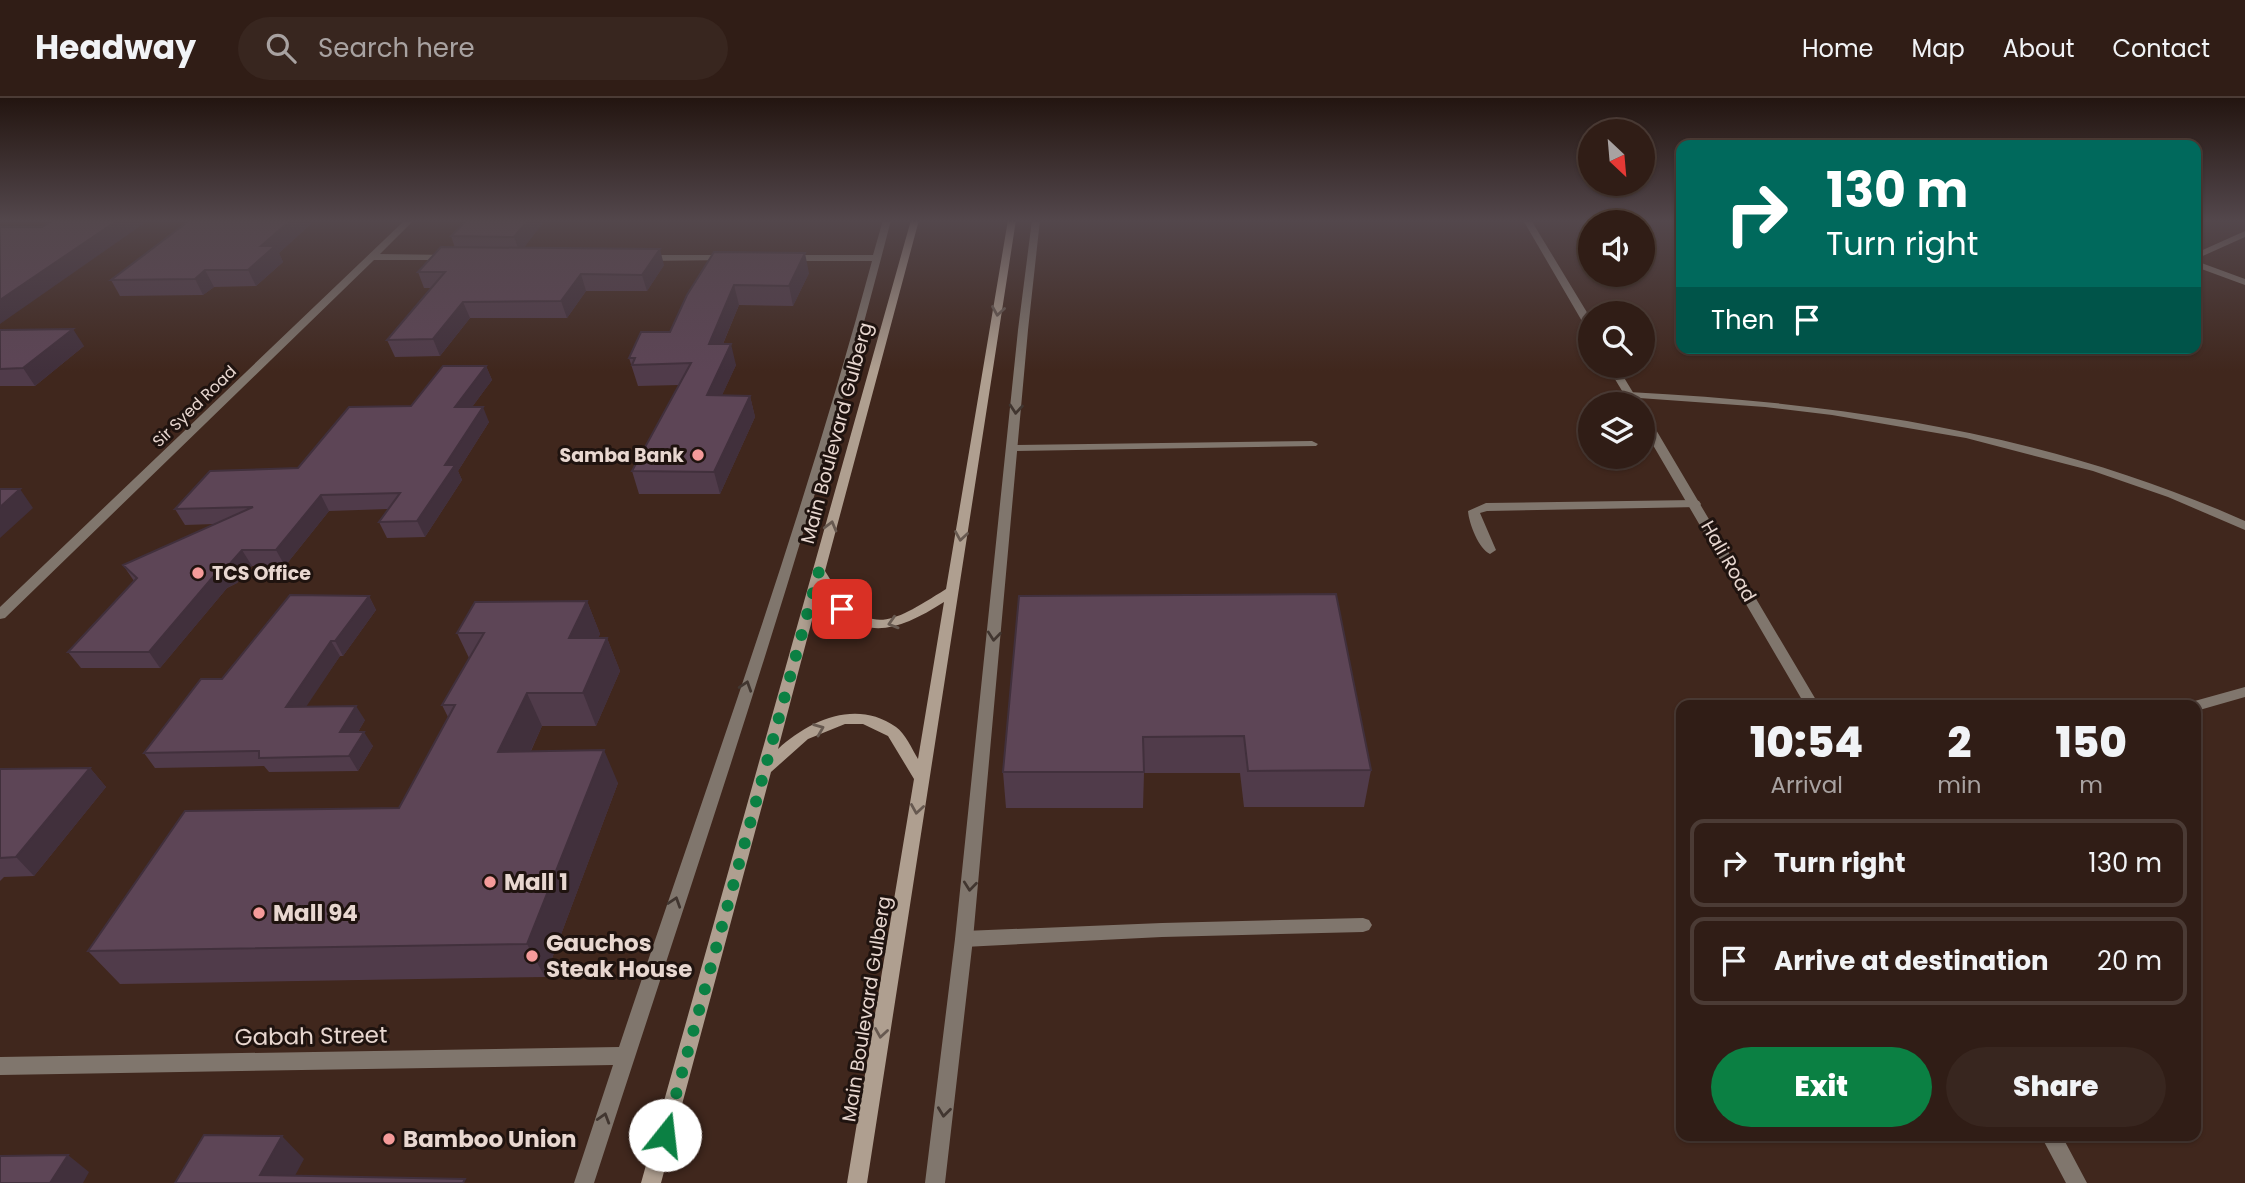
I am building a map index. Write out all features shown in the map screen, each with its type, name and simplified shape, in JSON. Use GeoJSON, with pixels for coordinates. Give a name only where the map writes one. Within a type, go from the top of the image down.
{"type":"FeatureCollection","features":[{"type":"Feature","properties":{"kind":"main road","name":"Main Boulevard Gulberg"},"geometry":{"type":"LineString","coordinates":[[651,1183],[901,271]]}},
{"type":"Feature","properties":{"kind":"main road","name":"Main Boulevard Gulberg"},"geometry":{"type":"LineString","coordinates":[[857,1183],[1004,271]]}},
{"type":"Feature","properties":{"kind":"main road"},"geometry":{"type":"LineString","coordinates":[[819,571],[833,598],[852,620],[877,628],[914,617],[952,592]]}},
{"type":"Feature","properties":{"kind":"main road"},"geometry":{"type":"LineString","coordinates":[[765,769],[803,735],[844,719],[865,719],[893,732],[922,779]]}},
{"type":"Feature","properties":{"kind":"street","name":"Sir Syed Road"},"geometry":{"type":"LineString","coordinates":[[0,615],[357,271]]}},
{"type":"Feature","properties":{"kind":"street"},"geometry":{"type":"LineString","coordinates":[[584,1183],[778,592],[858,331],[874,271]]}},
{"type":"Feature","properties":{"kind":"street"},"geometry":{"type":"LineString","coordinates":[[935,1183],[964,939],[1032,271]]}},
{"type":"Feature","properties":{"kind":"street"},"geometry":{"type":"LineString","coordinates":[[1557,271],[1578,306]]}},
{"type":"Feature","properties":{"kind":"street"},"geometry":{"type":"LineString","coordinates":[[2214,271],[2245,282]]}},
{"type":"Feature","properties":{"kind":"street"},"geometry":{"type":"LineString","coordinates":[[1655,399],[1723,398],[1838,410],[1958,431],[2084,464],[2165,491],[2245,526]]}},
{"type":"Feature","properties":{"kind":"street","name":"Hali Road"},"geometry":{"type":"LineString","coordinates":[[1655,438],[1809,700]]}},
{"type":"Feature","properties":{"kind":"street"},"geometry":{"type":"LineString","coordinates":[[1013,448],[1312,444]]}},
{"type":"Feature","properties":{"kind":"street"},"geometry":{"type":"LineString","coordinates":[[1490,550],[1475,519],[1475,511],[1486,507],[1695,504]]}},
{"type":"Feature","properties":{"kind":"street"},"geometry":{"type":"LineString","coordinates":[[2201,705],[2245,692]]}},
{"type":"Feature","properties":{"kind":"street"},"geometry":{"type":"LineString","coordinates":[[964,939],[1162,930],[1363,926]]}},
{"type":"Feature","properties":{"kind":"street","name":"Gabah Street"},"geometry":{"type":"LineString","coordinates":[[0,1066],[624,1056]]}},
{"type":"Feature","properties":{"kind":"street"},"geometry":{"type":"LineString","coordinates":[[2054,1141],[2077,1183]]}},
{"type":"Feature","properties":{"kind":"building"},"geometry":{"type":"Polygon","coordinates":[[[0,271],[43,271],[0,300],[0,271]]]}},
{"type":"Feature","properties":{"kind":"building"},"geometry":{"type":"Polygon","coordinates":[[[123,271],[204,271],[195,279],[111,280],[123,271]]]}},
{"type":"Feature","properties":{"kind":"building"},"geometry":{"type":"Polygon","coordinates":[[[645,271],[642,275],[581,274],[561,301],[463,302],[433,339],[387,340],[445,272],[418,272],[645,271]]]}},
{"type":"Feature","properties":{"kind":"building"},"geometry":{"type":"Polygon","coordinates":[[[702,271],[796,271],[789,286],[734,285],[709,344],[731,344],[707,395],[750,396],[714,472],[632,471],[691,363],[632,365],[635,358],[629,358],[641,332],[670,332],[687,295],[702,271]]]}},
{"type":"Feature","properties":{"kind":"building"},"geometry":{"type":"Polygon","coordinates":[[[73,329],[23,368],[0,369],[0,330],[73,329]]]}},
{"type":"Feature","properties":{"kind":"building"},"geometry":{"type":"Polygon","coordinates":[[[443,366],[486,366],[455,407],[483,407],[445,465],[455,465],[417,521],[379,522],[400,493],[321,495],[276,550],[242,550],[227,567],[217,572],[149,652],[68,652],[137,578],[123,565],[253,507],[175,509],[210,471],[298,468],[349,407],[411,406],[443,366]]]}},
{"type":"Feature","properties":{"kind":"building"},"geometry":{"type":"Polygon","coordinates":[[[0,489],[20,489],[0,507],[0,489]]]}},
{"type":"Feature","properties":{"kind":"building"},"geometry":{"type":"Polygon","coordinates":[[[1336,594],[1371,770],[1248,771],[1244,736],[1143,737],[1144,772],[1003,772],[1019,596],[1336,594]]]}},
{"type":"Feature","properties":{"kind":"building"},"geometry":{"type":"Polygon","coordinates":[[[290,595],[369,596],[335,641],[331,641],[286,707],[356,706],[340,732],[364,732],[349,756],[259,758],[259,751],[144,753],[201,679],[222,679],[290,595]]]}},
{"type":"Feature","properties":{"kind":"building"},"geometry":{"type":"Polygon","coordinates":[[[587,601],[569,638],[607,638],[583,693],[527,693],[498,752],[604,750],[527,944],[88,951],[185,811],[399,808],[455,705],[442,705],[484,633],[457,633],[475,602],[587,601]]]}},
{"type":"Feature","properties":{"kind":"building"},"geometry":{"type":"Polygon","coordinates":[[[90,768],[16,857],[0,858],[0,769],[90,768]]]}},
{"type":"Feature","properties":{"kind":"building"},"geometry":{"type":"Polygon","coordinates":[[[204,1135],[282,1136],[260,1175],[465,1179],[463,1183],[175,1183],[204,1135]]]}},
{"type":"Feature","properties":{"kind":"building"},"geometry":{"type":"Polygon","coordinates":[[[68,1155],[50,1183],[0,1183],[0,1156],[68,1155]]]}},
{"type":"Feature","properties":{"kind":"place","name":"Samba Bank"},"geometry":{"type":"Point","coordinates":[698,455]}},
{"type":"Feature","properties":{"kind":"place","name":"TCS Office"},"geometry":{"type":"Point","coordinates":[198,573]}},
{"type":"Feature","properties":{"kind":"place","name":"Mall 1"},"geometry":{"type":"Point","coordinates":[490,882]}},
{"type":"Feature","properties":{"kind":"place","name":"Mall 94"},"geometry":{"type":"Point","coordinates":[259,913]}},
{"type":"Feature","properties":{"kind":"place","name":"Gauchos Steak House"},"geometry":{"type":"Point","coordinates":[532,956]}},
{"type":"Feature","properties":{"kind":"place","name":"Bamboo Union"},"geometry":{"type":"Point","coordinates":[389,1139]}},
{"type":"Feature","properties":{"kind":"route"},"geometry":{"type":"LineString","coordinates":[[665,1135],[819,571],[842,609]]}}]}
